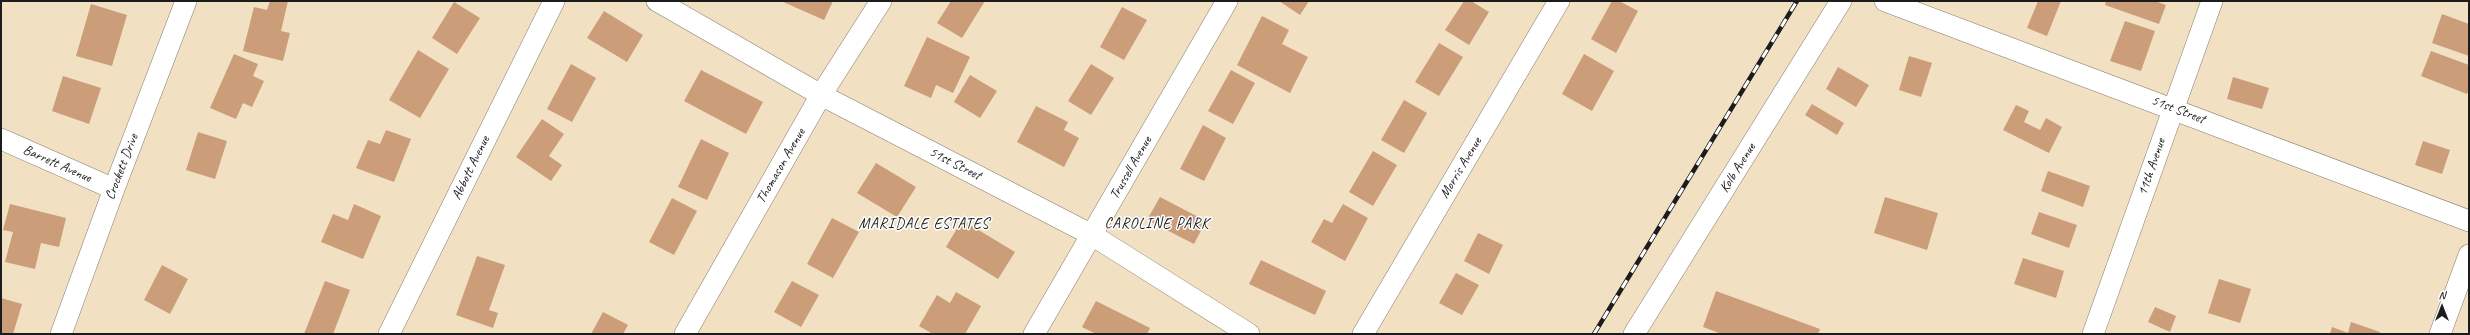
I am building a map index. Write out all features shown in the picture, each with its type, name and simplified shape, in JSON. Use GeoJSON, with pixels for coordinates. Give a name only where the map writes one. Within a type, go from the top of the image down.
{"type":"FeatureCollection","features":[{"type":"Feature","properties":{"kind":"street","name":"Crockett Drive"},"geometry":{"type":"LineString","coordinates":[[61,334],[114,189],[186,1]]}},
{"type":"Feature","properties":{"kind":"street","name":"Abbott Avenue"},"geometry":{"type":"LineString","coordinates":[[389,334],[554,1]]}},
{"type":"Feature","properties":{"kind":"street","name":"51st Street"},"geometry":{"type":"LineString","coordinates":[[657,1],[821,95],[1092,235],[1249,334]]}},
{"type":"Feature","properties":{"kind":"street","name":"Thomason Avenue"},"geometry":{"type":"LineString","coordinates":[[685,334],[821,95],[881,1]]}},
{"type":"Feature","properties":{"kind":"street","name":"Trussell Avenue"},"geometry":{"type":"LineString","coordinates":[[1034,334],[1227,1]]}},
{"type":"Feature","properties":{"kind":"street","name":"Morris Avenue"},"geometry":{"type":"LineString","coordinates":[[1362,334],[1559,1]]}},
{"type":"Feature","properties":{"kind":"street","name":"Kolb Avenue"},"geometry":{"type":"LineString","coordinates":[[1634,334],[1841,1]]}},
{"type":"Feature","properties":{"kind":"street","name":"51st Street"},"geometry":{"type":"LineString","coordinates":[[1885,1],[2173,108],[2469,221]]}},
{"type":"Feature","properties":{"kind":"street","name":"11th Avenue"},"geometry":{"type":"LineString","coordinates":[[2093,334],[2212,1]]}},
{"type":"Feature","properties":{"kind":"street","name":"Barrett Avenue"},"geometry":{"type":"LineString","coordinates":[[1,139],[114,189]]}},
{"type":"Feature","properties":{"kind":"street"},"geometry":{"type":"LineString","coordinates":[[2440,334],[2469,255]]}},
{"type":"Feature","properties":{"kind":"building"},"geometry":{"type":"Polygon","coordinates":[[[270,1],[288,1],[281,31],[290,33],[283,61],[243,51],[254,7],[267,10],[270,1]]]}},
{"type":"Feature","properties":{"kind":"building"},"geometry":{"type":"Polygon","coordinates":[[[781,1],[833,1],[824,20],[781,1]]]}},
{"type":"Feature","properties":{"kind":"building"},"geometry":{"type":"Polygon","coordinates":[[[951,1],[985,1],[962,38],[937,23],[951,1]]]}},
{"type":"Feature","properties":{"kind":"building"},"geometry":{"type":"Polygon","coordinates":[[[1279,1],[1309,1],[1300,15],[1279,1]]]}},
{"type":"Feature","properties":{"kind":"building"},"geometry":{"type":"Polygon","coordinates":[[[1464,1],[1471,1],[1489,12],[1469,45],[1445,30],[1464,1]]]}},
{"type":"Feature","properties":{"kind":"building"},"geometry":{"type":"Polygon","coordinates":[[[1612,1],[1619,1],[1638,11],[1616,53],[1591,39],[1612,1]]]}},
{"type":"Feature","properties":{"kind":"building"},"geometry":{"type":"Polygon","coordinates":[[[2038,1],[2061,1],[2047,36],[2027,28],[2038,1]]]}},
{"type":"Feature","properties":{"kind":"building"},"geometry":{"type":"Polygon","coordinates":[[[2106,1],[2155,1],[2166,5],[2159,24],[2105,5],[2106,1]]]}},
{"type":"Feature","properties":{"kind":"building"},"geometry":{"type":"Polygon","coordinates":[[[454,2],[480,18],[457,54],[432,38],[454,2]]]}},
{"type":"Feature","properties":{"kind":"building"},"geometry":{"type":"Polygon","coordinates":[[[91,4],[127,15],[112,66],[76,56],[91,4]]]}},
{"type":"Feature","properties":{"kind":"building"},"geometry":{"type":"Polygon","coordinates":[[[1122,7],[1147,20],[1124,60],[1100,47],[1122,7]]]}},
{"type":"Feature","properties":{"kind":"building"},"geometry":{"type":"Polygon","coordinates":[[[604,11],[643,35],[627,62],[587,38],[604,11]]]}},
{"type":"Feature","properties":{"kind":"building"},"geometry":{"type":"Polygon","coordinates":[[[2442,14],[2469,24],[2469,56],[2432,43],[2442,14]]]}},
{"type":"Feature","properties":{"kind":"building"},"geometry":{"type":"Polygon","coordinates":[[[1262,16],[1289,30],[1282,44],[1308,57],[1290,93],[1237,65],[1262,16]]]}},
{"type":"Feature","properties":{"kind":"building"},"geometry":{"type":"Polygon","coordinates":[[[2125,21],[2155,31],[2141,71],[2110,61],[2125,21]]]}},
{"type":"Feature","properties":{"kind":"building"},"geometry":{"type":"Polygon","coordinates":[[[927,37],[970,57],[953,93],[936,85],[931,98],[904,86],[927,37]]]}},
{"type":"Feature","properties":{"kind":"building"},"geometry":{"type":"Polygon","coordinates":[[[1439,43],[1463,57],[1439,96],[1415,82],[1439,43]]]}},
{"type":"Feature","properties":{"kind":"building"},"geometry":{"type":"Polygon","coordinates":[[[418,50],[449,69],[420,118],[389,100],[418,50]]]}},
{"type":"Feature","properties":{"kind":"building"},"geometry":{"type":"Polygon","coordinates":[[[2431,51],[2469,65],[2469,89],[2467,94],[2421,76],[2431,51]]]}},
{"type":"Feature","properties":{"kind":"building"},"geometry":{"type":"Polygon","coordinates":[[[234,54],[258,64],[253,76],[264,81],[252,107],[243,103],[236,119],[210,108],[234,54]]]}},
{"type":"Feature","properties":{"kind":"building"},"geometry":{"type":"Polygon","coordinates":[[[1584,54],[1614,71],[1592,111],[1562,94],[1584,54]]]}},
{"type":"Feature","properties":{"kind":"building"},"geometry":{"type":"Polygon","coordinates":[[[1909,56],[1932,63],[1921,97],[1899,90],[1909,56]]]}},
{"type":"Feature","properties":{"kind":"building"},"geometry":{"type":"Polygon","coordinates":[[[571,64],[596,78],[572,122],[547,109],[571,64]]]}},
{"type":"Feature","properties":{"kind":"building"},"geometry":{"type":"Polygon","coordinates":[[[1091,64],[1114,78],[1091,115],[1068,101],[1091,64]]]}},
{"type":"Feature","properties":{"kind":"building"},"geometry":{"type":"Polygon","coordinates":[[[1838,67],[1869,85],[1856,107],[1826,89],[1838,67]]]}},
{"type":"Feature","properties":{"kind":"building"},"geometry":{"type":"Polygon","coordinates":[[[701,70],[763,102],[746,134],[684,101],[701,70]]]}},
{"type":"Feature","properties":{"kind":"building"},"geometry":{"type":"Polygon","coordinates":[[[1231,70],[1255,83],[1233,124],[1208,111],[1231,70]]]}},
{"type":"Feature","properties":{"kind":"building"},"geometry":{"type":"Polygon","coordinates":[[[970,75],[997,91],[980,118],[954,102],[970,75]]]}},
{"type":"Feature","properties":{"kind":"building"},"geometry":{"type":"Polygon","coordinates":[[[63,76],[101,88],[89,124],[52,111],[63,76]]]}},
{"type":"Feature","properties":{"kind":"building"},"geometry":{"type":"Polygon","coordinates":[[[2233,77],[2269,88],[2262,109],[2227,99],[2233,77]]]}},
{"type":"Feature","properties":{"kind":"building"},"geometry":{"type":"Polygon","coordinates":[[[1404,100],[1427,113],[1404,153],[1381,140],[1404,100]]]}},
{"type":"Feature","properties":{"kind":"building"},"geometry":{"type":"Polygon","coordinates":[[[1812,104],[1844,123],[1837,135],[1805,115],[1812,104]]]}},
{"type":"Feature","properties":{"kind":"building"},"geometry":{"type":"Polygon","coordinates":[[[2016,105],[2029,111],[2024,122],[2040,130],[2046,118],[2062,127],[2049,153],[2003,130],[2016,105]]]}},
{"type":"Feature","properties":{"kind":"building"},"geometry":{"type":"Polygon","coordinates":[[[1036,106],[1068,122],[1064,130],[1079,138],[1064,167],[1017,142],[1036,106]]]}},
{"type":"Feature","properties":{"kind":"building"},"geometry":{"type":"Polygon","coordinates":[[[542,119],[564,134],[549,156],[562,165],[551,181],[516,157],[542,119]]]}},
{"type":"Feature","properties":{"kind":"building"},"geometry":{"type":"Polygon","coordinates":[[[1203,125],[1226,138],[1204,181],[1180,169],[1203,125]]]}},
{"type":"Feature","properties":{"kind":"building"},"geometry":{"type":"Polygon","coordinates":[[[386,130],[411,139],[394,182],[356,168],[368,140],[380,144],[386,130]]]}},
{"type":"Feature","properties":{"kind":"building"},"geometry":{"type":"Polygon","coordinates":[[[198,132],[227,141],[215,179],[186,170],[198,132]]]}},
{"type":"Feature","properties":{"kind":"building"},"geometry":{"type":"Polygon","coordinates":[[[701,139],[729,153],[707,200],[678,187],[701,139]]]}},
{"type":"Feature","properties":{"kind":"building"},"geometry":{"type":"Polygon","coordinates":[[[2423,141],[2450,150],[2442,174],[2415,165],[2423,141]]]}},
{"type":"Feature","properties":{"kind":"building"},"geometry":{"type":"Polygon","coordinates":[[[1373,151],[1397,165],[1373,206],[1349,192],[1373,151]]]}},
{"type":"Feature","properties":{"kind":"building"},"geometry":{"type":"Polygon","coordinates":[[[876,163],[916,187],[897,217],[857,193],[876,163]]]}},
{"type":"Feature","properties":{"kind":"building"},"geometry":{"type":"Polygon","coordinates":[[[2048,171],[2090,186],[2083,207],[2041,191],[2048,171]]]}},
{"type":"Feature","properties":{"kind":"building"},"geometry":{"type":"Polygon","coordinates":[[[1160,197],[1206,221],[1194,244],[1147,220],[1160,197]]]}},
{"type":"Feature","properties":{"kind":"building"},"geometry":{"type":"Polygon","coordinates":[[[1885,197],[1938,213],[1927,250],[1874,233],[1885,197]]]}},
{"type":"Feature","properties":{"kind":"building"},"geometry":{"type":"Polygon","coordinates":[[[672,198],[697,211],[674,255],[649,242],[672,198]]]}},
{"type":"Feature","properties":{"kind":"building"},"geometry":{"type":"Polygon","coordinates":[[[10,204],[66,218],[59,247],[41,243],[35,269],[5,262],[13,232],[3,230],[10,204]]]}},
{"type":"Feature","properties":{"kind":"building"},"geometry":{"type":"Polygon","coordinates":[[[354,204],[381,216],[363,259],[321,242],[333,214],[348,220],[354,204]]]}},
{"type":"Feature","properties":{"kind":"building"},"geometry":{"type":"Polygon","coordinates":[[[1343,204],[1368,218],[1345,261],[1311,242],[1324,219],[1332,223],[1343,204]]]}},
{"type":"Feature","properties":{"kind":"building"},"geometry":{"type":"Polygon","coordinates":[[[2039,212],[2077,225],[2069,248],[2031,234],[2039,212]]]}},
{"type":"Feature","properties":{"kind":"building"},"geometry":{"type":"Polygon","coordinates":[[[832,218],[859,232],[833,278],[807,264],[832,218]]]}},
{"type":"Feature","properties":{"kind":"building"},"geometry":{"type":"Polygon","coordinates":[[[962,220],[1015,252],[998,279],[946,247],[962,220]]]}},
{"type":"Feature","properties":{"kind":"building"},"geometry":{"type":"Polygon","coordinates":[[[1478,233],[1503,245],[1489,274],[1464,261],[1478,233]]]}},
{"type":"Feature","properties":{"kind":"building"},"geometry":{"type":"Polygon","coordinates":[[[477,256],[505,265],[489,310],[498,313],[493,328],[456,315],[477,256]]]}},
{"type":"Feature","properties":{"kind":"building"},"geometry":{"type":"Polygon","coordinates":[[[2023,258],[2064,271],[2056,298],[2014,284],[2023,258]]]}},
{"type":"Feature","properties":{"kind":"building"},"geometry":{"type":"Polygon","coordinates":[[[1261,260],[1326,291],[1315,315],[1249,284],[1261,260]]]}},
{"type":"Feature","properties":{"kind":"building"},"geometry":{"type":"Polygon","coordinates":[[[162,265],[188,279],[170,314],[144,300],[162,265]]]}},
{"type":"Feature","properties":{"kind":"building"},"geometry":{"type":"Polygon","coordinates":[[[1456,273],[1479,285],[1462,315],[1439,303],[1456,273]]]}},
{"type":"Feature","properties":{"kind":"building"},"geometry":{"type":"Polygon","coordinates":[[[2219,279],[2251,289],[2240,323],[2208,313],[2219,279]]]}},
{"type":"Feature","properties":{"kind":"building"},"geometry":{"type":"Polygon","coordinates":[[[325,281],[350,290],[333,334],[304,334],[325,281]]]}},
{"type":"Feature","properties":{"kind":"building"},"geometry":{"type":"Polygon","coordinates":[[[792,281],[819,295],[801,327],[774,312],[792,281]]]}},
{"type":"Feature","properties":{"kind":"building"},"geometry":{"type":"Polygon","coordinates":[[[1716,291],[1820,329],[1818,334],[1722,334],[1703,327],[1716,291]]]}},
{"type":"Feature","properties":{"kind":"building"},"geometry":{"type":"Polygon","coordinates":[[[956,292],[981,306],[965,334],[933,334],[919,326],[937,295],[950,303],[956,292]]]}},
{"type":"Feature","properties":{"kind":"building"},"geometry":{"type":"Polygon","coordinates":[[[1,298],[22,304],[13,334],[1,334],[1,298]]]}},
{"type":"Feature","properties":{"kind":"building"},"geometry":{"type":"Polygon","coordinates":[[[1096,301],[1150,328],[1147,334],[1096,334],[1082,327],[1096,301]]]}},
{"type":"Feature","properties":{"kind":"building"},"geometry":{"type":"Polygon","coordinates":[[[2155,307],[2176,316],[2170,332],[2148,322],[2155,307]]]}},
{"type":"Feature","properties":{"kind":"building"},"geometry":{"type":"Polygon","coordinates":[[[603,312],[628,325],[623,334],[591,334],[603,312]]]}},
{"type":"Feature","properties":{"kind":"building"},"geometry":{"type":"Polygon","coordinates":[[[2351,322],[2380,332],[2379,334],[2330,334],[2332,327],[2348,333],[2351,322]]]}},
{"type":"Feature","properties":{"kind":"railway"},"geometry":{"type":"LineString","coordinates":[[1594,334],[1797,1]]}},
{"type":"Feature","properties":{"kind":"district","name":"MARIDALE ESTATES"},"geometry":{"type":"Point","coordinates":[924,224]}},
{"type":"Feature","properties":{"kind":"district","name":"CAROLINE PARK"},"geometry":{"type":"Point","coordinates":[1157,224]}}]}
